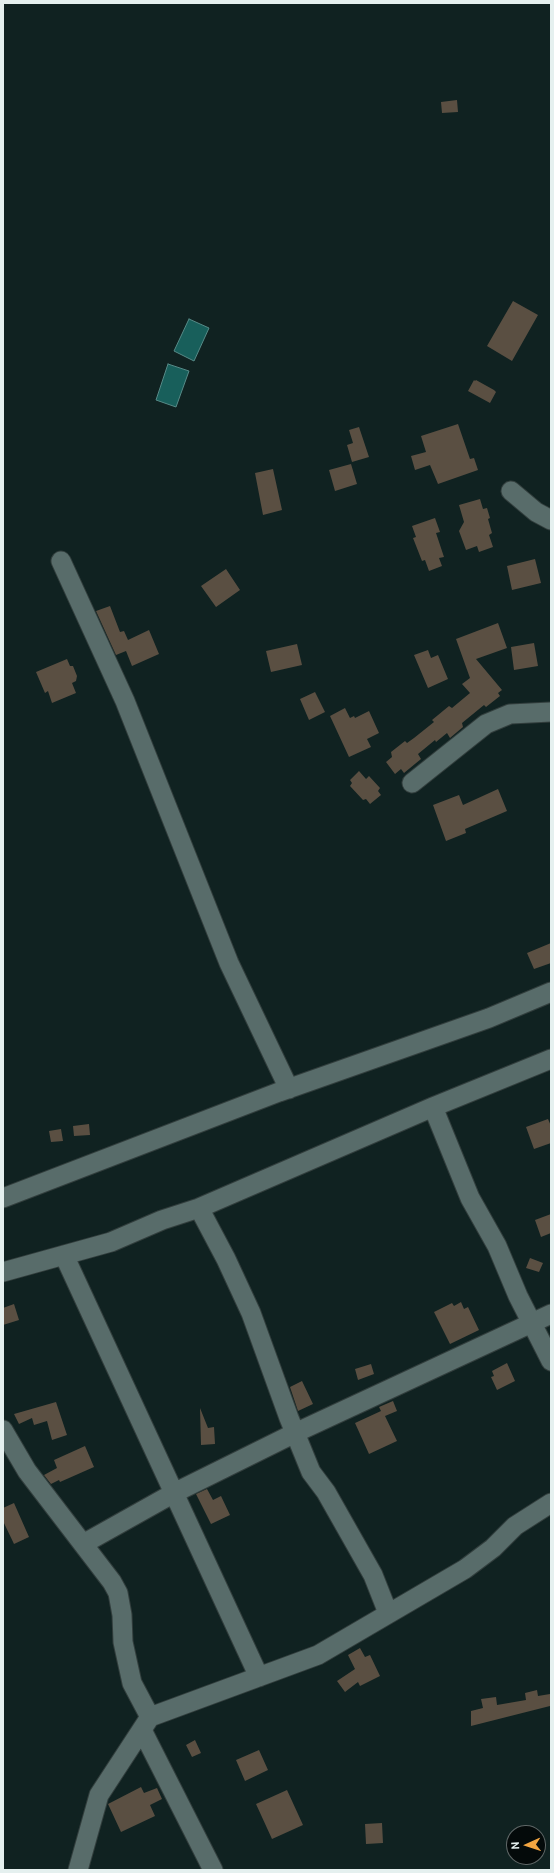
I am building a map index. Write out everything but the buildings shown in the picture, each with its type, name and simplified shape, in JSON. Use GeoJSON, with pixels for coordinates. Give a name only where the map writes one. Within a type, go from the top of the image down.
{"type":"FeatureCollection","features":[{"type":"Feature","properties":{"kind":"street"},"geometry":{"type":"LineString","coordinates":[[511,491],[536,512],[551,520]]}},
{"type":"Feature","properties":{"kind":"street"},"geometry":{"type":"LineString","coordinates":[[61,561],[125,701],[229,963],[289,1089]]}},
{"type":"Feature","properties":{"kind":"street"},"geometry":{"type":"LineString","coordinates":[[412,782],[486,724],[510,714],[551,712]]}},
{"type":"Feature","properties":{"kind":"street"},"geometry":{"type":"LineString","coordinates":[[3,1198],[289,1089],[488,1018],[551,992]]}},
{"type":"Feature","properties":{"kind":"street"},"geometry":{"type":"LineString","coordinates":[[3,1272],[111,1242],[162,1220],[199,1208],[433,1107],[549,1066]]}},
{"type":"Feature","properties":{"kind":"street"},"geometry":{"type":"LineString","coordinates":[[433,1107],[470,1198],[497,1246],[531,1322],[551,1361]]}},
{"type":"Feature","properties":{"kind":"street"},"geometry":{"type":"LineString","coordinates":[[199,1208],[226,1259],[251,1314],[295,1432],[312,1472],[326,1492],[373,1575],[388,1613]]}},
{"type":"Feature","properties":{"kind":"street"},"geometry":{"type":"LineString","coordinates":[[64,1255],[259,1677]]}},
{"type":"Feature","properties":{"kind":"street"},"geometry":{"type":"LineString","coordinates":[[83,1544],[174,1493],[295,1432],[551,1314]]}},
{"type":"Feature","properties":{"kind":"street"},"geometry":{"type":"LineString","coordinates":[[3,1430],[27,1471],[112,1582],[118,1593],[122,1615],[123,1642],[132,1683],[146,1724],[213,1870]]}},
{"type":"Feature","properties":{"kind":"street"},"geometry":{"type":"LineString","coordinates":[[78,1870],[99,1795],[146,1724],[259,1677],[318,1655],[465,1569],[493,1548],[515,1526],[551,1503]]}},
{"type":"Feature","properties":{"kind":"water"},"geometry":{"type":"Polygon","coordinates":[[[189,319],[209,328],[194,361],[174,351],[189,319]]]}},
{"type":"Feature","properties":{"kind":"water"},"geometry":{"type":"Polygon","coordinates":[[[168,364],[189,371],[176,407],[156,400],[168,364]]]}}]}
